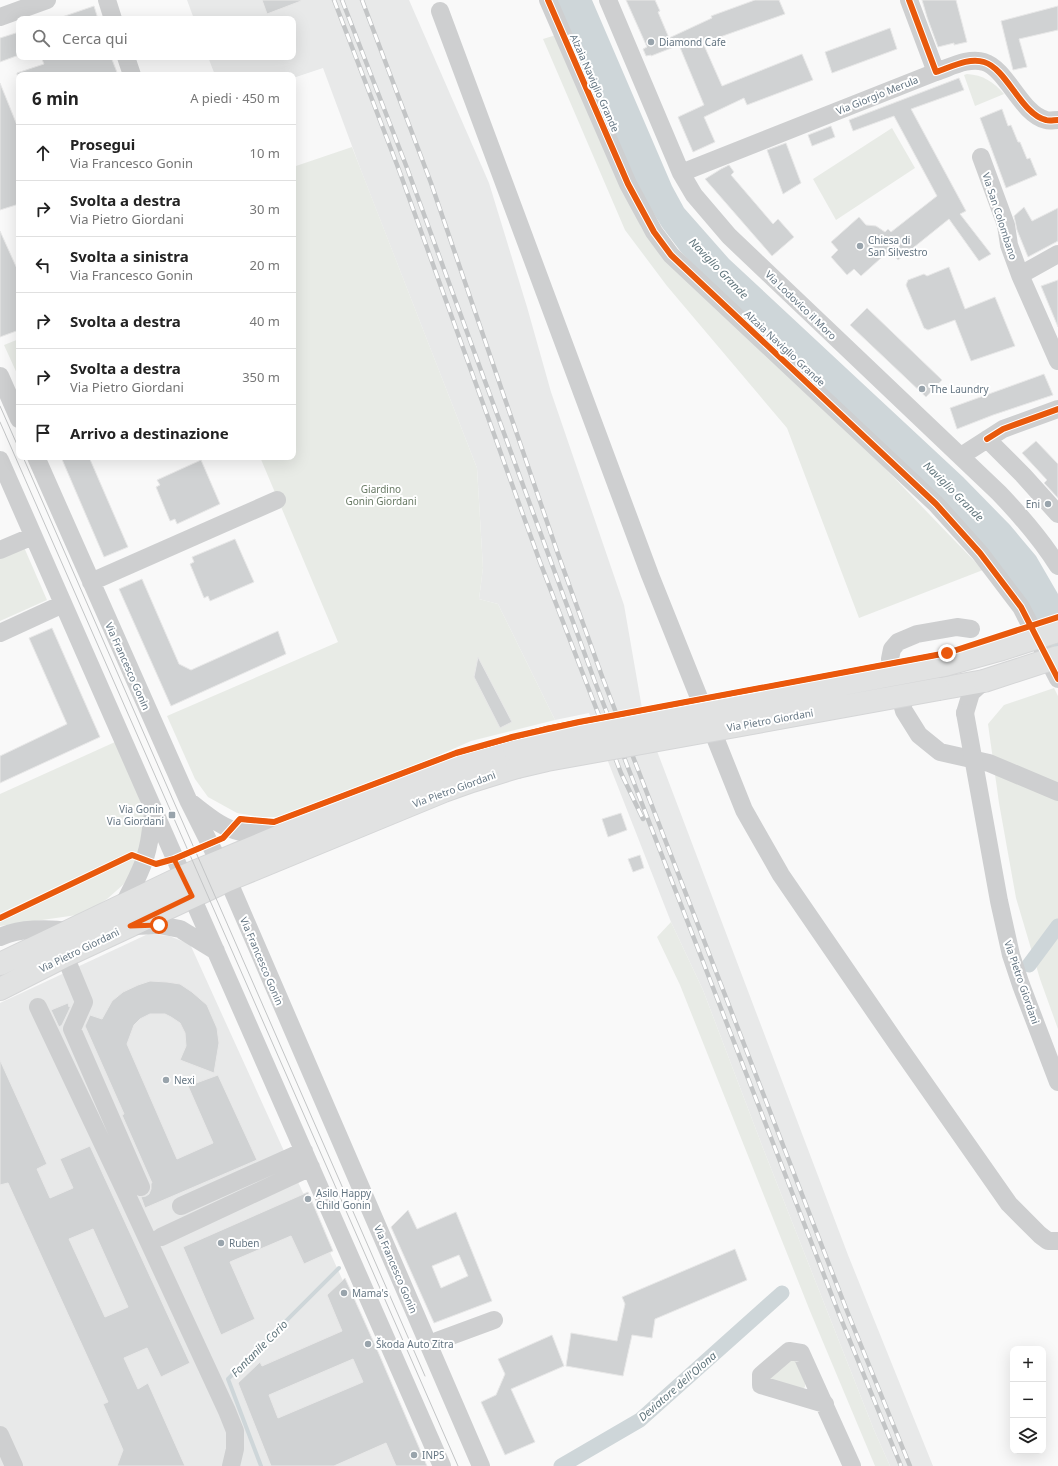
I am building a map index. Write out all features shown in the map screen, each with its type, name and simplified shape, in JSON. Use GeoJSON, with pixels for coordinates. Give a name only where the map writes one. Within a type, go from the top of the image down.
{"type":"FeatureCollection","features":[{"type":"Feature","properties":{"kind":"main road","name":"Via Pietro Giordani"},"geometry":{"type":"LineString","coordinates":[[0,964],[182,877],[224,871],[472,781],[515,758],[541,741],[945,665],[1058,632]]}},
{"type":"Feature","properties":{"kind":"main road","name":"Via Pietro Giordani"},"geometry":{"type":"LineString","coordinates":[[0,989],[65,956],[192,896],[224,871],[292,831],[471,761],[515,758],[547,760],[984,681],[1058,657]]}},
{"type":"Feature","properties":{"kind":"street"},"geometry":{"type":"LineString","coordinates":[[0,17],[47,0]]}},
{"type":"Feature","properties":{"kind":"street"},"geometry":{"type":"LineString","coordinates":[[107,0],[112,16]]}},
{"type":"Feature","properties":{"kind":"street","name":"Alzaia Naviglio Grande"},"geometry":{"type":"LineString","coordinates":[[548,0],[628,184],[654,232],[671,255],[936,504],[980,553],[1022,607],[1058,679]]}},
{"type":"Feature","properties":{"kind":"street","name":"Via Lodovico il Moro"},"geometry":{"type":"LineString","coordinates":[[608,0],[681,173],[694,195],[729,236],[1053,544],[1058,566]]}},
{"type":"Feature","properties":{"kind":"street"},"geometry":{"type":"LineString","coordinates":[[909,0],[936,72]]}},
{"type":"Feature","properties":{"kind":"street"},"geometry":{"type":"LineString","coordinates":[[440,11],[650,575],[744,810],[781,875],[901,1050],[1010,1204],[1040,1236],[1048,1241],[1058,1241]]}},
{"type":"Feature","properties":{"kind":"street"},"geometry":{"type":"LineString","coordinates":[[127,60],[131,72]]}},
{"type":"Feature","properties":{"kind":"street","name":"Via Giorgio Merula"},"geometry":{"type":"LineString","coordinates":[[681,173],[967,61],[984,62],[995,70],[1024,103],[1038,116],[1046,120],[1058,120]]}},
{"type":"Feature","properties":{"kind":"street","name":"Via San Colombano"},"geometry":{"type":"LineString","coordinates":[[981,157],[1006,225],[1009,245],[1020,275],[1058,361]]}},
{"type":"Feature","properties":{"kind":"street"},"geometry":{"type":"LineString","coordinates":[[1020,275],[1058,254]]}},
{"type":"Feature","properties":{"kind":"street"},"geometry":{"type":"LineString","coordinates":[[0,376],[16,412]]}},
{"type":"Feature","properties":{"kind":"street"},"geometry":{"type":"LineString","coordinates":[[961,456],[1003,429],[1058,409]]}},
{"type":"Feature","properties":{"kind":"street"},"geometry":{"type":"LineString","coordinates":[[987,439],[1023,475],[1058,514]]}},
{"type":"Feature","properties":{"kind":"street"},"geometry":{"type":"LineString","coordinates":[[0,460],[442,1466]]}},
{"type":"Feature","properties":{"kind":"street","name":"Via Francesco Gonin"},"geometry":{"type":"LineString","coordinates":[[37,460],[189,802],[224,871],[481,1466]]}},
{"type":"Feature","properties":{"kind":"street"},"geometry":{"type":"LineString","coordinates":[[1000,493],[1023,475]]}},
{"type":"Feature","properties":{"kind":"street"},"geometry":{"type":"LineString","coordinates":[[91,582],[277,500]]}},
{"type":"Feature","properties":{"kind":"street"},"geometry":{"type":"LineString","coordinates":[[0,550],[33,536]]}},
{"type":"Feature","properties":{"kind":"street"},"geometry":{"type":"LineString","coordinates":[[0,633],[63,604]]}},
{"type":"Feature","properties":{"kind":"street"},"geometry":{"type":"LineString","coordinates":[[971,629],[957,627],[918,634],[898,642],[892,649],[890,660],[904,711],[919,735],[940,752],[990,763],[1058,792]]}},
{"type":"Feature","properties":{"kind":"street","name":"Via Pietro Giordani"},"geometry":{"type":"LineString","coordinates":[[965,713],[971,693],[984,681]]}},
{"type":"Feature","properties":{"kind":"street","name":"Via Pietro Giordani"},"geometry":{"type":"LineString","coordinates":[[939,689],[954,696],[965,713],[999,901],[1011,955],[1058,1082]]}},
{"type":"Feature","properties":{"kind":"street","name":"Via Pietro Giordani"},"geometry":{"type":"LineString","coordinates":[[189,802],[225,826],[242,832],[292,831]]}},
{"type":"Feature","properties":{"kind":"street"},"geometry":{"type":"LineString","coordinates":[[123,905],[141,871],[146,856],[152,830],[153,810]]}},
{"type":"Feature","properties":{"kind":"street"},"geometry":{"type":"LineString","coordinates":[[130,926],[159,925],[180,929],[216,951]]}},
{"type":"Feature","properties":{"kind":"street"},"geometry":{"type":"LineString","coordinates":[[0,937],[9,932],[53,929],[68,931]]}},
{"type":"Feature","properties":{"kind":"street"},"geometry":{"type":"LineString","coordinates":[[65,956],[84,1002],[72,1029],[141,1187]]}},
{"type":"Feature","properties":{"kind":"street"},"geometry":{"type":"LineString","coordinates":[[38,1007],[127,1194],[227,1411],[235,1431],[231,1466]]}},
{"type":"Feature","properties":{"kind":"street"},"geometry":{"type":"LineString","coordinates":[[181,1206],[307,1159]]}},
{"type":"Feature","properties":{"kind":"street"},"geometry":{"type":"LineString","coordinates":[[161,1237],[307,1159]]}},
{"type":"Feature","properties":{"kind":"street"},"geometry":{"type":"LineString","coordinates":[[427,1343],[494,1320]]}},
{"type":"Feature","properties":{"kind":"street"},"geometry":{"type":"LineString","coordinates":[[825,1404],[852,1466]]}},
{"type":"Feature","properties":{"kind":"street"},"geometry":{"type":"LineString","coordinates":[[0,1435],[14,1466]]}},
{"type":"Feature","properties":{"kind":"shaded area"},"geometry":{"type":"Polygon","coordinates":[[[187,0],[409,0],[489,183],[551,392],[624,605],[643,714],[848,1255],[933,1466],[890,1466],[874,1430],[763,1148],[703,990],[671,922],[589,713],[555,720],[498,604],[479,599],[483,568],[477,468],[362,173],[323,68],[296,77],[296,72],[214,72],[209,60],[296,60],[296,16],[193,16],[187,0]]]}},
{"type":"Feature","properties":{"kind":"shaded area"},"geometry":{"type":"Polygon","coordinates":[[[148,934],[169,936],[190,944],[427,1466],[0,1466],[0,1003],[148,934]]]}},
{"type":"Feature","properties":{"kind":"green space"},"geometry":{"type":"Polygon","coordinates":[[[556,35],[642,229],[877,460],[983,570],[859,618],[787,428],[667,286],[625,230],[543,39],[556,35]]]}},
{"type":"Feature","properties":{"kind":"green space"},"geometry":{"type":"Polygon","coordinates":[[[967,74],[988,80],[1004,94],[975,106],[964,75],[967,74]]]}},
{"type":"Feature","properties":{"kind":"green space"},"geometry":{"type":"Polygon","coordinates":[[[892,128],[915,168],[836,220],[813,179],[892,128]]]}},
{"type":"Feature","properties":{"kind":"green space","name":"Giardino Gonin Giordani"},"geometry":{"type":"Polygon","coordinates":[[[352,147],[477,468],[483,568],[479,599],[498,604],[555,720],[471,741],[419,764],[279,817],[261,817],[237,813],[208,797],[195,779],[167,716],[338,642],[261,460],[296,460],[296,166],[352,147]]]}},
{"type":"Feature","properties":{"kind":"green space"},"geometry":{"type":"Polygon","coordinates":[[[16,340],[16,371],[4,345],[16,340]]]}},
{"type":"Feature","properties":{"kind":"green space"},"geometry":{"type":"Polygon","coordinates":[[[23,545],[47,600],[0,621],[0,555],[23,545]]]}},
{"type":"Feature","properties":{"kind":"green space"},"geometry":{"type":"Polygon","coordinates":[[[1054,688],[1058,696],[1058,1029],[1040,979],[1016,898],[999,803],[988,724],[1004,705],[1054,688]]]}},
{"type":"Feature","properties":{"kind":"green space"},"geometry":{"type":"Polygon","coordinates":[[[115,742],[139,796],[143,814],[144,833],[134,868],[124,884],[95,907],[77,915],[0,926],[0,794],[115,742]]]}},
{"type":"Feature","properties":{"kind":"green space"},"geometry":{"type":"Polygon","coordinates":[[[671,922],[703,990],[763,1148],[874,1430],[890,1466],[875,1466],[810,1311],[680,985],[657,937],[671,922]]]}},
{"type":"Feature","properties":{"kind":"green space"},"geometry":{"type":"Polygon","coordinates":[[[789,1358],[795,1359],[805,1383],[805,1387],[801,1390],[770,1382],[770,1374],[789,1358]]]}},
{"type":"Feature","properties":{"kind":"water","name":"Naviglio Grande"},"geometry":{"type":"Polygon","coordinates":[[[556,0],[592,0],[672,186],[684,208],[729,259],[963,477],[1010,525],[1036,556],[1058,594],[1058,670],[1021,599],[681,252],[662,227],[629,173],[556,0]]]}},
{"type":"Feature","properties":{"kind":"building"},"geometry":{"type":"Polygon","coordinates":[[[262,0],[301,0],[301,1],[267,14],[262,0]]]}},
{"type":"Feature","properties":{"kind":"building"},"geometry":{"type":"Polygon","coordinates":[[[626,0],[655,0],[660,11],[658,12],[669,38],[712,18],[711,16],[755,0],[779,0],[785,14],[703,43],[722,86],[802,54],[813,80],[747,105],[744,98],[704,117],[715,142],[693,152],[678,117],[704,105],[679,45],[651,56],[646,56],[643,49],[647,47],[626,0]]]}},
{"type":"Feature","properties":{"kind":"building"},"geometry":{"type":"Polygon","coordinates":[[[922,0],[956,0],[967,42],[954,45],[954,43],[938,47],[922,0]]]}},
{"type":"Feature","properties":{"kind":"building"},"geometry":{"type":"Polygon","coordinates":[[[94,6],[97,16],[65,16],[94,6]]]}},
{"type":"Feature","properties":{"kind":"building"},"geometry":{"type":"Polygon","coordinates":[[[1058,6],[1058,30],[1019,39],[1027,67],[1013,70],[1001,21],[1058,6]]]}},
{"type":"Feature","properties":{"kind":"building"},"geometry":{"type":"Polygon","coordinates":[[[890,28],[897,49],[832,73],[825,52],[890,28]]]}},
{"type":"Feature","properties":{"kind":"building"},"geometry":{"type":"Polygon","coordinates":[[[16,33],[16,56],[0,62],[0,38],[16,33]]]}},
{"type":"Feature","properties":{"kind":"building"},"geometry":{"type":"Polygon","coordinates":[[[42,60],[112,60],[117,72],[20,72],[44,64],[42,60]]]}},
{"type":"Feature","properties":{"kind":"building"},"geometry":{"type":"Polygon","coordinates":[[[959,78],[964,90],[911,109],[966,211],[960,214],[991,254],[979,261],[949,219],[898,260],[890,250],[861,276],[854,269],[847,275],[831,257],[838,250],[831,242],[859,217],[866,225],[876,226],[885,232],[888,229],[891,232],[937,196],[894,116],[853,131],[849,120],[959,78]]]}},
{"type":"Feature","properties":{"kind":"building"},"geometry":{"type":"Polygon","coordinates":[[[0,83],[16,123],[16,205],[0,210],[0,83]]]}},
{"type":"Feature","properties":{"kind":"building"},"geometry":{"type":"Polygon","coordinates":[[[1002,109],[1008,126],[1011,125],[1027,159],[1030,158],[1037,175],[1006,188],[980,118],[1002,109]]]}},
{"type":"Feature","properties":{"kind":"building"},"geometry":{"type":"Polygon","coordinates":[[[831,126],[835,137],[812,146],[808,135],[831,126]]]}},
{"type":"Feature","properties":{"kind":"building"},"geometry":{"type":"Polygon","coordinates":[[[786,143],[801,183],[783,194],[767,150],[786,143]]]}},
{"type":"Feature","properties":{"kind":"building"},"geometry":{"type":"Polygon","coordinates":[[[729,165],[734,172],[731,175],[773,224],[778,219],[794,237],[772,256],[705,179],[729,165]]]}},
{"type":"Feature","properties":{"kind":"building"},"geometry":{"type":"Polygon","coordinates":[[[1024,207],[1032,221],[1058,208],[1058,241],[1028,257],[1017,230],[1014,216],[1024,207]]]}},
{"type":"Feature","properties":{"kind":"building"},"geometry":{"type":"Polygon","coordinates":[[[0,231],[16,266],[16,331],[0,337],[0,231]]]}},
{"type":"Feature","properties":{"kind":"building"},"geometry":{"type":"Polygon","coordinates":[[[949,267],[965,309],[995,297],[1015,346],[971,361],[955,320],[928,330],[924,328],[906,285],[908,280],[924,274],[927,276],[949,267]]]}},
{"type":"Feature","properties":{"kind":"building"},"geometry":{"type":"Polygon","coordinates":[[[1058,280],[1058,327],[1041,286],[1058,280]]]}},
{"type":"Feature","properties":{"kind":"building"},"geometry":{"type":"Polygon","coordinates":[[[867,308],[942,380],[926,397],[850,325],[867,308]]]}},
{"type":"Feature","properties":{"kind":"building"},"geometry":{"type":"Polygon","coordinates":[[[1044,374],[1053,395],[957,429],[950,408],[1044,374]]]}},
{"type":"Feature","properties":{"kind":"building"},"geometry":{"type":"Polygon","coordinates":[[[1036,441],[1058,464],[1058,498],[1044,483],[1047,480],[1022,453],[1036,441]]]}},
{"type":"Feature","properties":{"kind":"building"},"geometry":{"type":"Polygon","coordinates":[[[62,460],[90,460],[128,547],[104,557],[62,460]]]}},
{"type":"Feature","properties":{"kind":"building"},"geometry":{"type":"Polygon","coordinates":[[[201,460],[220,504],[177,524],[175,519],[170,521],[156,487],[160,485],[157,480],[201,460]]]}},
{"type":"Feature","properties":{"kind":"building"},"geometry":{"type":"Polygon","coordinates":[[[235,539],[254,582],[210,601],[208,596],[204,598],[190,564],[194,562],[192,557],[235,539]]]}},
{"type":"Feature","properties":{"kind":"building"},"geometry":{"type":"Polygon","coordinates":[[[142,579],[179,664],[191,670],[278,631],[286,654],[171,706],[119,589],[142,579]]]}},
{"type":"Feature","properties":{"kind":"building"},"geometry":{"type":"Polygon","coordinates":[[[52,628],[100,737],[0,783],[0,756],[67,724],[29,638],[52,628]]]}},
{"type":"Feature","properties":{"kind":"building"},"geometry":{"type":"Polygon","coordinates":[[[478,657],[512,722],[500,728],[474,677],[478,657]]]}},
{"type":"Feature","properties":{"kind":"building"},"geometry":{"type":"Polygon","coordinates":[[[621,813],[627,830],[608,837],[602,819],[621,813]]]}},
{"type":"Feature","properties":{"kind":"building"},"geometry":{"type":"Polygon","coordinates":[[[640,855],[644,868],[633,872],[628,859],[640,855]]]}},
{"type":"Feature","properties":{"kind":"building"},"geometry":{"type":"Polygon","coordinates":[[[150,981],[180,984],[192,992],[207,1005],[217,1028],[219,1043],[214,1073],[180,1060],[186,1046],[185,1033],[180,1023],[165,1014],[150,1014],[140,1019],[134,1025],[127,1044],[177,1159],[213,1143],[188,1086],[218,1075],[257,1160],[145,1208],[141,1197],[149,1194],[152,1183],[122,1115],[124,1114],[85,1026],[90,1015],[102,1019],[112,1001],[123,992],[150,981]]]}},
{"type":"Feature","properties":{"kind":"building"},"geometry":{"type":"Polygon","coordinates":[[[68,1003],[69,1007],[71,1006],[62,1025],[59,1027],[51,1010],[68,1003]]]}},
{"type":"Feature","properties":{"kind":"building"},"geometry":{"type":"Polygon","coordinates":[[[0,1060],[47,1164],[37,1169],[50,1198],[73,1188],[60,1159],[90,1146],[190,1363],[161,1377],[147,1348],[124,1358],[138,1389],[148,1383],[185,1466],[117,1466],[123,1450],[103,1404],[108,1402],[8,1183],[0,1185],[0,1060]],[[93,1229],[69,1239],[105,1317],[128,1307],[93,1229]]]}},
{"type":"Feature","properties":{"kind":"building"},"geometry":{"type":"Polygon","coordinates":[[[308,1192],[333,1251],[304,1264],[291,1236],[230,1262],[255,1319],[221,1335],[183,1247],[308,1192]]]}},
{"type":"Feature","properties":{"kind":"building"},"geometry":{"type":"Polygon","coordinates":[[[408,1210],[417,1229],[456,1212],[492,1301],[434,1323],[391,1227],[408,1210]],[[459,1255],[432,1266],[441,1288],[468,1276],[459,1255]]]}},
{"type":"Feature","properties":{"kind":"building"},"geometry":{"type":"Polygon","coordinates":[[[735,1249],[747,1280],[655,1319],[652,1338],[632,1335],[623,1376],[566,1366],[571,1333],[617,1341],[625,1304],[622,1297],[735,1249]]]}},
{"type":"Feature","properties":{"kind":"building"},"geometry":{"type":"Polygon","coordinates":[[[345,1278],[427,1466],[396,1466],[386,1443],[334,1466],[271,1466],[238,1383],[260,1362],[262,1366],[342,1331],[327,1295],[345,1278]],[[353,1359],[269,1395],[278,1418],[363,1382],[353,1359]]]}},
{"type":"Feature","properties":{"kind":"building"},"geometry":{"type":"Polygon","coordinates":[[[552,1335],[564,1366],[511,1389],[535,1442],[505,1455],[481,1402],[496,1395],[505,1374],[498,1359],[552,1335]]]}},
{"type":"Feature","properties":{"kind":"waterway","name":"Deviatore dell'Olona"},"geometry":{"type":"LineString","coordinates":[[1029,965],[1058,926]]}},
{"type":"Feature","properties":{"kind":"waterway","name":"Fontanile Corio"},"geometry":{"type":"LineString","coordinates":[[261,1466],[228,1379],[339,1268]]}},
{"type":"Feature","properties":{"kind":"waterway","name":"Deviatore dell'Olona"},"geometry":{"type":"LineString","coordinates":[[561,1466],[640,1420],[782,1293]]}},
{"type":"Feature","properties":{"kind":"tram line"},"geometry":{"type":"LineString","coordinates":[[0,406],[16,442]]}},
{"type":"Feature","properties":{"kind":"tram line"},"geometry":{"type":"LineString","coordinates":[[0,422],[16,458]]}},
{"type":"Feature","properties":{"kind":"tram line"},"geometry":{"type":"LineString","coordinates":[[17,460],[458,1466]]}},
{"type":"Feature","properties":{"kind":"tram line"},"geometry":{"type":"LineString","coordinates":[[24,460],[425,1376]]}},
{"type":"Feature","properties":{"kind":"railway"},"geometry":{"type":"LineString","coordinates":[[334,0],[399,170],[540,562],[621,773],[643,819]]}},
{"type":"Feature","properties":{"kind":"railway"},"geometry":{"type":"LineString","coordinates":[[342,0],[407,168],[595,682],[839,1314],[901,1466]]}},
{"type":"Feature","properties":{"kind":"railway"},"geometry":{"type":"LineString","coordinates":[[362,0],[431,183],[558,554],[603,679],[847,1311],[910,1466]]}},
{"type":"Feature","properties":{"kind":"cycle path"},"geometry":{"type":"LineString","coordinates":[[548,0],[628,184],[654,232],[671,255],[936,504],[980,553],[1021,607],[1058,679]]}},
{"type":"Feature","properties":{"kind":"cycle path"},"geometry":{"type":"LineString","coordinates":[[909,0],[936,72],[966,62],[984,62],[992,66],[1000,73],[1021,101],[1037,116],[1047,120],[1058,120]]}},
{"type":"Feature","properties":{"kind":"cycle path"},"geometry":{"type":"LineString","coordinates":[[987,439],[1003,429],[1058,409]]}},
{"type":"Feature","properties":{"kind":"cycle path"},"geometry":{"type":"LineString","coordinates":[[0,918],[132,855],[156,864],[174,859],[223,838],[240,819],[274,822],[456,753],[512,737],[579,722],[947,653],[1058,617]]}},
{"type":"Feature","properties":{"kind":"place","name":"Diamond Cafe"},"geometry":{"type":"Point","coordinates":[651,42]}},
{"type":"Feature","properties":{"kind":"place","name":"Chiesa di San Silvestro"},"geometry":{"type":"Point","coordinates":[860,246]}},
{"type":"Feature","properties":{"kind":"place","name":"The Laundry"},"geometry":{"type":"Point","coordinates":[922,389]}},
{"type":"Feature","properties":{"kind":"place","name":"Eni"},"geometry":{"type":"Point","coordinates":[1048,504]}},
{"type":"Feature","properties":{"kind":"place","name":"Via Gonin Via Giordani"},"geometry":{"type":"Point","coordinates":[172,815]}},
{"type":"Feature","properties":{"kind":"place","name":"Nexi"},"geometry":{"type":"Point","coordinates":[166,1080]}},
{"type":"Feature","properties":{"kind":"place","name":"Asilo Happy Child Gonin"},"geometry":{"type":"Point","coordinates":[308,1199]}},
{"type":"Feature","properties":{"kind":"place","name":"Ruben"},"geometry":{"type":"Point","coordinates":[221,1243]}},
{"type":"Feature","properties":{"kind":"place","name":"Mama's"},"geometry":{"type":"Point","coordinates":[344,1293]}},
{"type":"Feature","properties":{"kind":"place","name":"Škoda Auto Zitra"},"geometry":{"type":"Point","coordinates":[368,1344]}},
{"type":"Feature","properties":{"kind":"place","name":"INPS"},"geometry":{"type":"Point","coordinates":[414,1455]}},
{"type":"Feature","properties":{"kind":"route"},"geometry":{"type":"LineString","coordinates":[[159,925],[130,926],[192,896],[174,859],[223,838],[240,819],[274,822],[456,753],[548,728],[947,653]]}}]}
